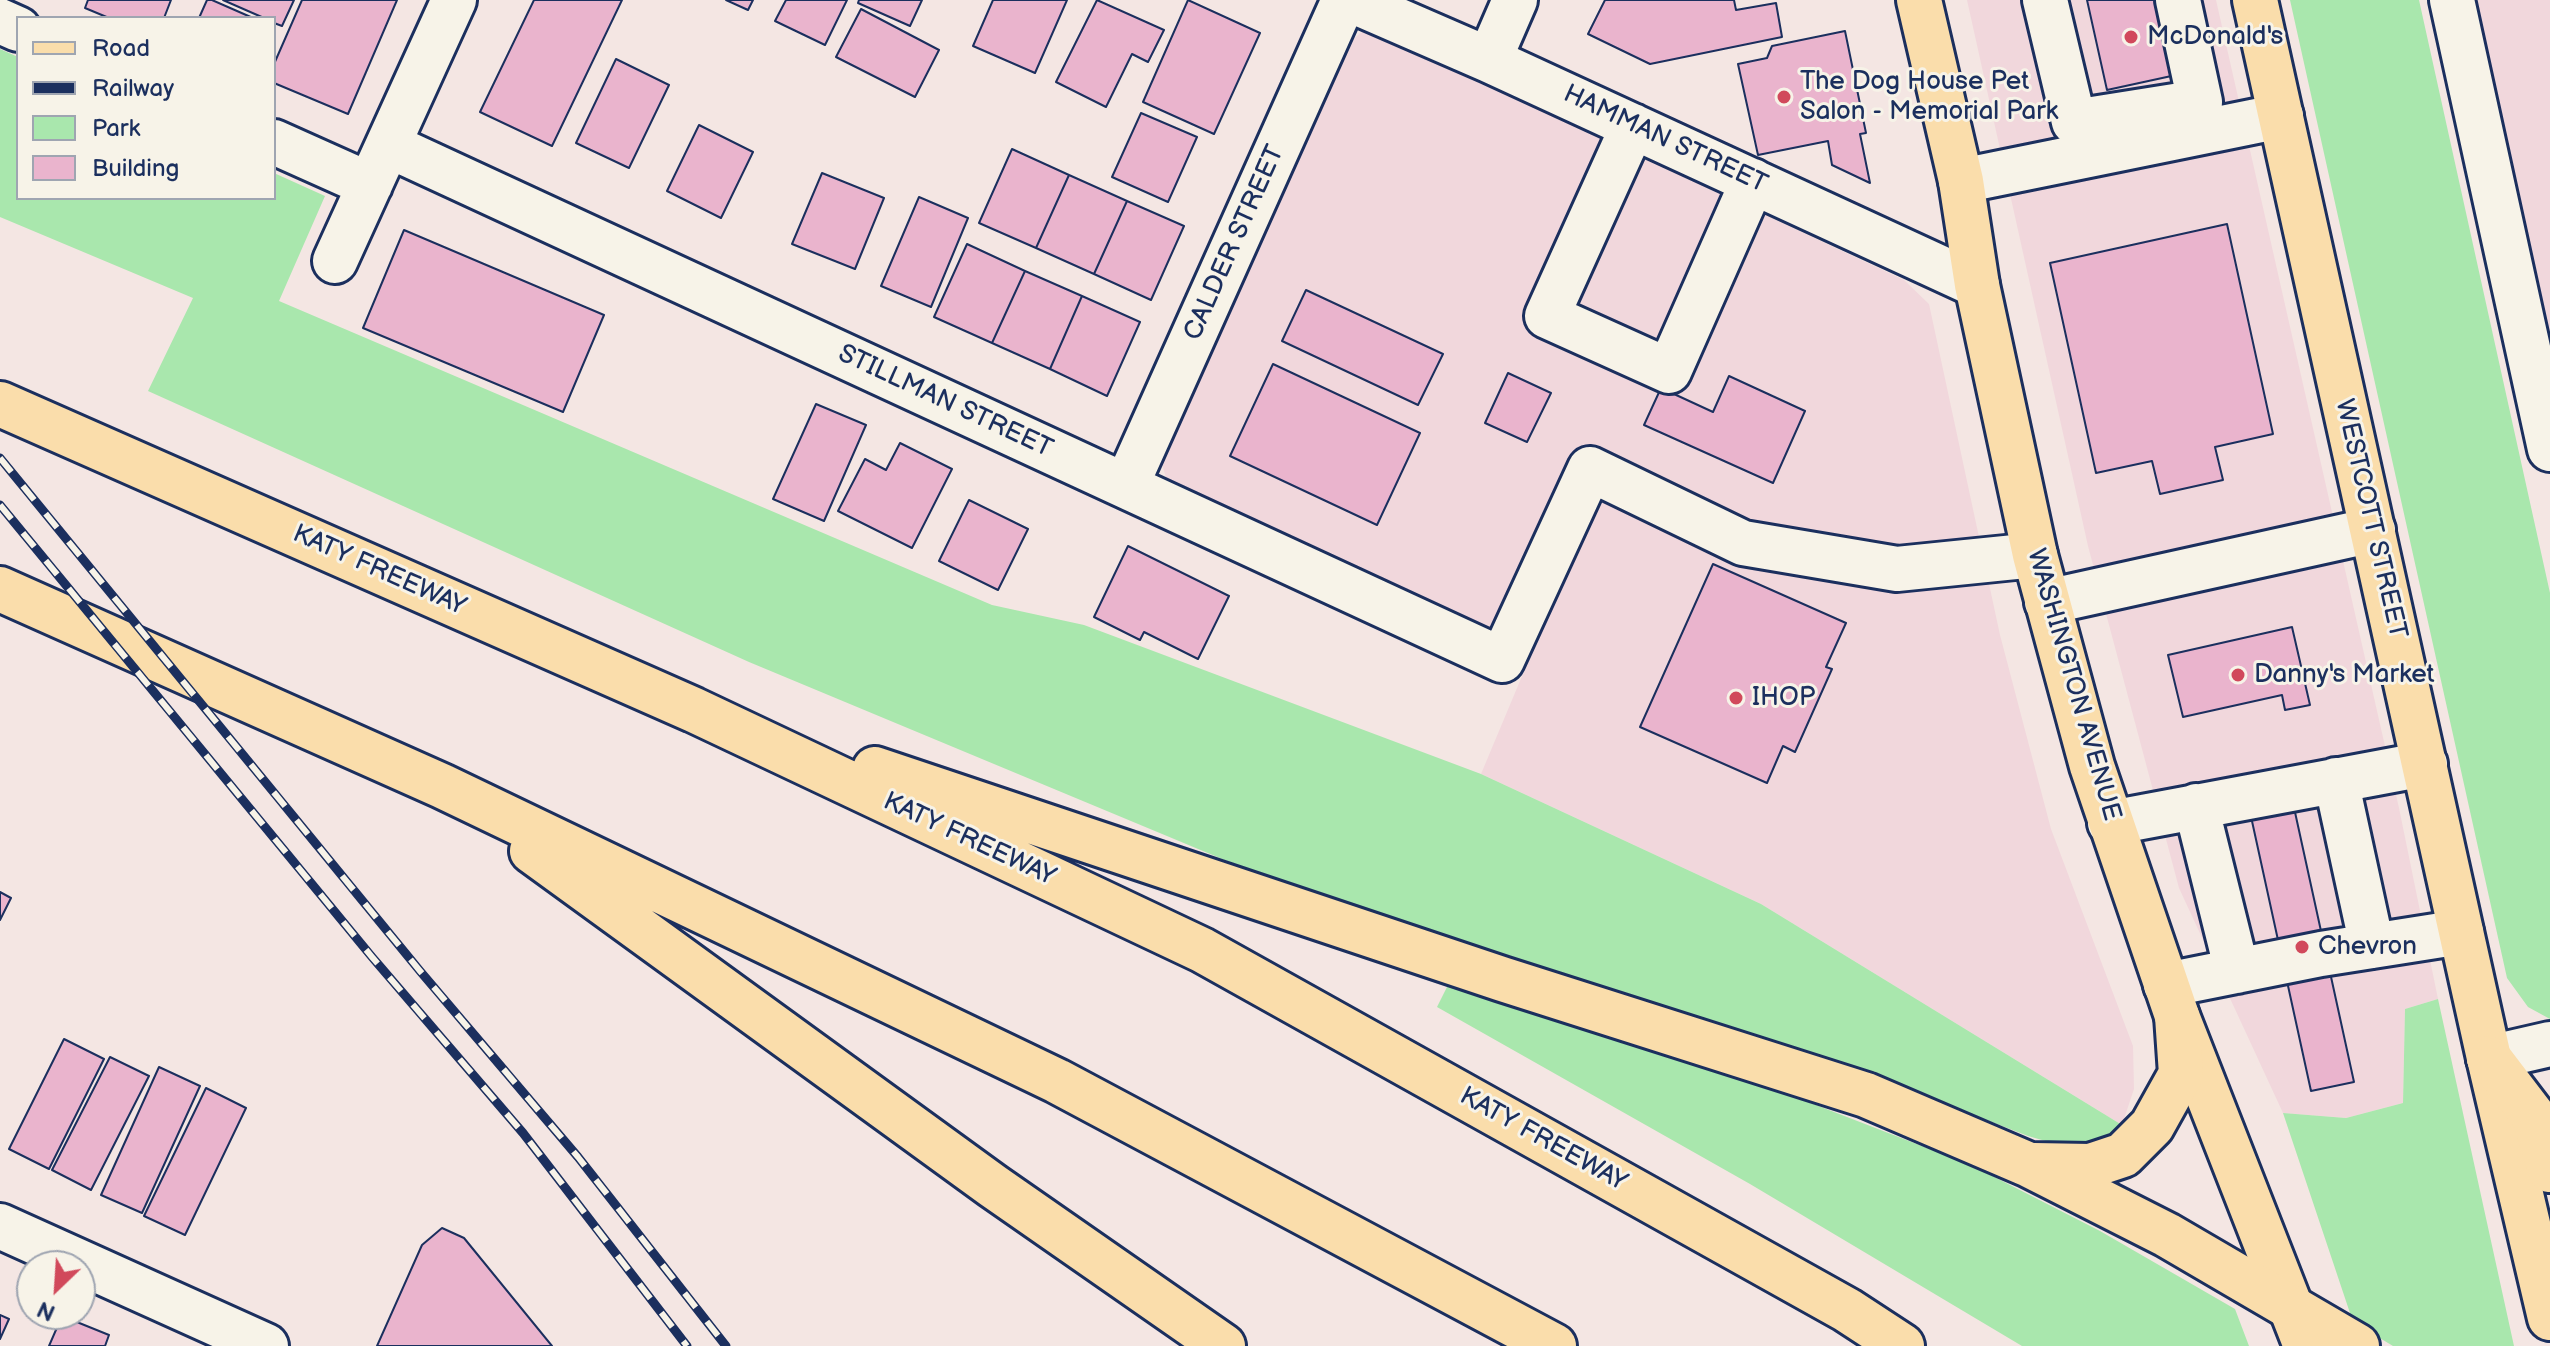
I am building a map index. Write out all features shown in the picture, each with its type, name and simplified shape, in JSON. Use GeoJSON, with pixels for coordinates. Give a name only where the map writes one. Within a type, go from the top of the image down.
{"type":"FeatureCollection","features":[{"type":"Feature","properties":{"kind":"main road","name":"WASHINGTON AVENUE"},"geometry":{"type":"LineString","coordinates":[[1919,0],[1961,181],[1977,285],[2035,555],[2110,823],[2171,1000],[2306,1346]]}},
{"type":"Feature","properties":{"kind":"main road","name":"WESTCOTT STREET"},"geometry":{"type":"LineString","coordinates":[[2255,0],[2489,1058],[2550,1318]]}},
{"type":"Feature","properties":{"kind":"main road","name":"KATY FREEWAY"},"geometry":{"type":"LineString","coordinates":[[0,404],[694,710],[1202,950],[1833,1302],[1902,1346]]}},
{"type":"Feature","properties":{"kind":"main road"},"geometry":{"type":"LineString","coordinates":[[0,589],[442,786],[1057,1081],[1554,1346]]}},
{"type":"Feature","properties":{"kind":"main road"},"geometry":{"type":"LineString","coordinates":[[694,710],[1502,979],[1866,1095],[2027,1164],[2167,1235],[2287,1302],[2357,1346]]}},
{"type":"Feature","properties":{"kind":"main road"},"geometry":{"type":"LineString","coordinates":[[442,786],[993,1186],[1223,1346]]}},
{"type":"Feature","properties":{"kind":"main road"},"geometry":{"type":"LineString","coordinates":[[2027,1164],[2090,1166],[2123,1155],[2152,1126],[2181,1074],[2171,1000]]}},
{"type":"Feature","properties":{"kind":"main road"},"geometry":{"type":"LineString","coordinates":[[2489,1058],[2542,1115],[2550,1170]]}},
{"type":"Feature","properties":{"kind":"street"},"geometry":{"type":"LineString","coordinates":[[335,261],[454,0]]}},
{"type":"Feature","properties":{"kind":"street","name":"CALDER STREET"},"geometry":{"type":"LineString","coordinates":[[1126,486],[1344,0]]}},
{"type":"Feature","properties":{"kind":"street","name":"HAMMAN STREET"},"geometry":{"type":"LineString","coordinates":[[1351,0],[1489,60],[1977,285]]}},
{"type":"Feature","properties":{"kind":"street"},"geometry":{"type":"LineString","coordinates":[[1489,60],[1515,0]]}},
{"type":"Feature","properties":{"kind":"street"},"geometry":{"type":"LineString","coordinates":[[2045,0],[2074,122],[2200,102],[2178,0]]}},
{"type":"Feature","properties":{"kind":"street"},"geometry":{"type":"LineString","coordinates":[[2452,0],[2550,449]]}},
{"type":"Feature","properties":{"kind":"street"},"geometry":{"type":"LineString","coordinates":[[1961,181],[2281,116]]}},
{"type":"Feature","properties":{"kind":"street"},"geometry":{"type":"LineString","coordinates":[[1633,126],[1547,316],[1669,371],[1753,181]]}},
{"type":"Feature","properties":{"kind":"street"},"geometry":{"type":"LineString","coordinates":[[276,143],[370,185]]}},
{"type":"Feature","properties":{"kind":"street","name":"STILLMAN STREET"},"geometry":{"type":"LineString","coordinates":[[388,145],[1502,660],[1590,469],[1743,543],[1897,569],[2035,555]]}},
{"type":"Feature","properties":{"kind":"street"},"geometry":{"type":"LineString","coordinates":[[2047,602],[2373,530]]}},
{"type":"Feature","properties":{"kind":"street"},"geometry":{"type":"LineString","coordinates":[[2110,823],[2425,764]]}},
{"type":"Feature","properties":{"kind":"street"},"geometry":{"type":"LineString","coordinates":[[2336,780],[2372,946]]}},
{"type":"Feature","properties":{"kind":"street"},"geometry":{"type":"LineString","coordinates":[[2196,806],[2237,971]]}},
{"type":"Feature","properties":{"kind":"street"},"geometry":{"type":"LineString","coordinates":[[2171,1000],[2237,971],[2461,932]]}},
{"type":"Feature","properties":{"kind":"street"},"geometry":{"type":"LineString","coordinates":[[2489,1058],[2550,1044]]}},
{"type":"Feature","properties":{"kind":"street"},"geometry":{"type":"LineString","coordinates":[[0,1226],[266,1346]]}},
{"type":"Feature","properties":{"kind":"shaded area"},"geometry":{"type":"Polygon","coordinates":[[[1967,0],[2216,0],[2399,808],[2438,999],[2405,1009],[2403,1103],[2346,1118],[2283,1113],[2179,888],[2088,546],[1967,0]]]}},
{"type":"Feature","properties":{"kind":"shaded area"},"geometry":{"type":"Polygon","coordinates":[[[2476,0],[2550,0],[2550,338],[2519,204],[2476,0]]]}},
{"type":"Feature","properties":{"kind":"shaded area"},"geometry":{"type":"Polygon","coordinates":[[[1363,31],[1373,31],[1904,280],[1929,304],[2000,635],[2051,829],[2133,1046],[2134,1089],[2122,1125],[1761,904],[1481,774],[1530,657],[1180,493],[1167,481],[1159,454],[1346,45],[1363,31]]]}},
{"type":"Feature","properties":{"kind":"green space"},"geometry":{"type":"Polygon","coordinates":[[[2290,0],[2419,0],[2550,593],[2550,1019],[2528,1007],[2507,978],[2290,0]]]}},
{"type":"Feature","properties":{"kind":"green space"},"geometry":{"type":"Polygon","coordinates":[[[0,49],[16,56],[16,200],[276,200],[276,174],[325,196],[279,301],[992,605],[1084,625],[1481,774],[1761,904],[2122,1125],[2103,1140],[2085,1145],[2063,1146],[2028,1136],[1805,1050],[1592,985],[1251,871],[749,662],[148,391],[193,298],[0,217],[0,49]]]}},
{"type":"Feature","properties":{"kind":"green space"},"geometry":{"type":"Polygon","coordinates":[[[1452,977],[1692,1057],[1971,1165],[2100,1231],[2235,1309],[2249,1346],[2022,1346],[1750,1184],[1437,1007],[1452,977]]]}},
{"type":"Feature","properties":{"kind":"green space"},"geometry":{"type":"Polygon","coordinates":[[[2438,999],[2514,1346],[2393,1346],[2353,1322],[2283,1113],[2346,1118],[2403,1103],[2405,1009],[2438,999]]]}},
{"type":"Feature","properties":{"kind":"building"},"geometry":{"type":"Polygon","coordinates":[[[88,0],[171,0],[165,16],[104,16],[85,8],[88,0]]]}},
{"type":"Feature","properties":{"kind":"building"},"geometry":{"type":"Polygon","coordinates":[[[207,0],[212,0],[248,16],[200,16],[207,0]]]}},
{"type":"Feature","properties":{"kind":"building"},"geometry":{"type":"Polygon","coordinates":[[[223,0],[294,0],[282,26],[276,24],[276,16],[259,16],[223,0]]]}},
{"type":"Feature","properties":{"kind":"building"},"geometry":{"type":"Polygon","coordinates":[[[302,0],[397,0],[348,114],[276,84],[276,59],[302,0]]]}},
{"type":"Feature","properties":{"kind":"building"},"geometry":{"type":"Polygon","coordinates":[[[534,0],[622,0],[552,146],[480,112],[534,0]]]}},
{"type":"Feature","properties":{"kind":"building"},"geometry":{"type":"Polygon","coordinates":[[[726,0],[753,0],[748,10],[726,0]]]}},
{"type":"Feature","properties":{"kind":"building"},"geometry":{"type":"Polygon","coordinates":[[[786,0],[847,0],[825,45],[775,21],[786,0]]]}},
{"type":"Feature","properties":{"kind":"building"},"geometry":{"type":"Polygon","coordinates":[[[859,0],[922,0],[910,26],[858,3],[859,0]]]}},
{"type":"Feature","properties":{"kind":"building"},"geometry":{"type":"Polygon","coordinates":[[[993,0],[1067,0],[1035,73],[973,46],[993,0]]]}},
{"type":"Feature","properties":{"kind":"building"},"geometry":{"type":"Polygon","coordinates":[[[1097,0],[1164,30],[1148,62],[1132,54],[1106,107],[1056,82],[1097,0]]]}},
{"type":"Feature","properties":{"kind":"building"},"geometry":{"type":"Polygon","coordinates":[[[1188,0],[1260,33],[1214,134],[1143,102],[1188,0]]]}},
{"type":"Feature","properties":{"kind":"building"},"geometry":{"type":"Polygon","coordinates":[[[1605,0],[1734,0],[1736,10],[1776,3],[1782,37],[1650,64],[1588,34],[1605,0]]]}},
{"type":"Feature","properties":{"kind":"building","name":"McDonald's"},"geometry":{"type":"Polygon","coordinates":[[[2087,0],[2159,0],[2176,75],[2107,90],[2087,0]]]}},
{"type":"Feature","properties":{"kind":"building"},"geometry":{"type":"Polygon","coordinates":[[[861,9],[939,50],[915,97],[836,57],[861,9]]]}},
{"type":"Feature","properties":{"kind":"building"},"geometry":{"type":"Polygon","coordinates":[[[1845,31],[1866,133],[1860,134],[1870,183],[1832,165],[1828,141],[1758,155],[1738,64],[1767,58],[1772,46],[1845,31]]]}},
{"type":"Feature","properties":{"kind":"building"},"geometry":{"type":"Polygon","coordinates":[[[616,59],[669,85],[629,168],[576,143],[616,59]]]}},
{"type":"Feature","properties":{"kind":"building"},"geometry":{"type":"Polygon","coordinates":[[[1141,113],[1197,137],[1168,202],[1112,177],[1141,113]]]}},
{"type":"Feature","properties":{"kind":"building"},"geometry":{"type":"Polygon","coordinates":[[[699,125],[753,152],[721,218],[667,191],[699,125]]]}},
{"type":"Feature","properties":{"kind":"building"},"geometry":{"type":"Polygon","coordinates":[[[1012,149],[1069,175],[1036,248],[979,223],[1012,149]]]}},
{"type":"Feature","properties":{"kind":"building"},"geometry":{"type":"Polygon","coordinates":[[[822,173],[884,198],[855,269],[792,244],[822,173]]]}},
{"type":"Feature","properties":{"kind":"building"},"geometry":{"type":"Polygon","coordinates":[[[1069,175],[1127,201],[1094,274],[1036,248],[1069,175]]]}},
{"type":"Feature","properties":{"kind":"building"},"geometry":{"type":"Polygon","coordinates":[[[919,197],[968,218],[931,307],[881,286],[919,197]]]}},
{"type":"Feature","properties":{"kind":"building"},"geometry":{"type":"Polygon","coordinates":[[[1127,201],[1184,226],[1151,300],[1094,274],[1127,201]]]}},
{"type":"Feature","properties":{"kind":"building"},"geometry":{"type":"Polygon","coordinates":[[[2227,224],[2273,434],[2215,447],[2223,480],[2160,494],[2152,461],[2096,473],[2050,263],[2227,224]]]}},
{"type":"Feature","properties":{"kind":"building"},"geometry":{"type":"Polygon","coordinates":[[[404,230],[604,315],[563,412],[363,328],[404,230]]]}},
{"type":"Feature","properties":{"kind":"building"},"geometry":{"type":"Polygon","coordinates":[[[967,244],[1025,271],[992,343],[934,317],[967,244]]]}},
{"type":"Feature","properties":{"kind":"building"},"geometry":{"type":"Polygon","coordinates":[[[1025,271],[1082,296],[1050,369],[992,343],[1025,271]]]}},
{"type":"Feature","properties":{"kind":"building"},"geometry":{"type":"Polygon","coordinates":[[[1306,290],[1443,354],[1418,405],[1282,341],[1306,290]]]}},
{"type":"Feature","properties":{"kind":"building"},"geometry":{"type":"Polygon","coordinates":[[[1082,296],[1140,322],[1107,396],[1050,369],[1082,296]]]}},
{"type":"Feature","properties":{"kind":"building"},"geometry":{"type":"Polygon","coordinates":[[[1273,364],[1420,433],[1377,525],[1230,456],[1273,364]]]}},
{"type":"Feature","properties":{"kind":"building"},"geometry":{"type":"Polygon","coordinates":[[[1508,373],[1551,393],[1527,442],[1485,423],[1508,373]]]}},
{"type":"Feature","properties":{"kind":"building"},"geometry":{"type":"Polygon","coordinates":[[[1729,376],[1805,411],[1773,483],[1644,425],[1661,388],[1713,412],[1729,376]]]}},
{"type":"Feature","properties":{"kind":"building"},"geometry":{"type":"Polygon","coordinates":[[[816,404],[866,425],[824,521],[773,499],[816,404]]]}},
{"type":"Feature","properties":{"kind":"building"},"geometry":{"type":"Polygon","coordinates":[[[900,443],[952,469],[912,548],[838,511],[865,459],[886,470],[900,443]]]}},
{"type":"Feature","properties":{"kind":"building"},"geometry":{"type":"Polygon","coordinates":[[[969,500],[1028,529],[998,590],[939,561],[969,500]]]}},
{"type":"Feature","properties":{"kind":"building"},"geometry":{"type":"Polygon","coordinates":[[[1128,546],[1229,596],[1198,659],[1144,632],[1140,640],[1094,617],[1128,546]]]}},
{"type":"Feature","properties":{"kind":"building","name":"IHOP"},"geometry":{"type":"Polygon","coordinates":[[[1713,564],[1846,623],[1826,667],[1832,669],[1795,752],[1783,746],[1767,783],[1640,727],[1713,564]]]}},
{"type":"Feature","properties":{"kind":"building","name":"Danny's Market"},"geometry":{"type":"Polygon","coordinates":[[[2292,627],[2310,705],[2285,710],[2282,695],[2183,717],[2168,655],[2292,627]]]}},
{"type":"Feature","properties":{"kind":"building","name":"Chevron"},"geometry":{"type":"Polygon","coordinates":[[[2293,803],[2354,1082],[2311,1091],[2250,812],[2293,803]]]}},
{"type":"Feature","properties":{"kind":"building"},"geometry":{"type":"Polygon","coordinates":[[[0,892],[11,898],[0,920],[0,892]]]}},
{"type":"Feature","properties":{"kind":"building"},"geometry":{"type":"Polygon","coordinates":[[[64,1039],[104,1059],[49,1169],[9,1149],[64,1039]]]}},
{"type":"Feature","properties":{"kind":"building"},"geometry":{"type":"Polygon","coordinates":[[[110,1057],[149,1076],[91,1190],[52,1170],[110,1057]]]}},
{"type":"Feature","properties":{"kind":"building"},"geometry":{"type":"Polygon","coordinates":[[[159,1067],[200,1086],[142,1213],[101,1195],[159,1067]]]}},
{"type":"Feature","properties":{"kind":"building"},"geometry":{"type":"Polygon","coordinates":[[[206,1088],[246,1108],[185,1235],[144,1216],[206,1088]]]}},
{"type":"Feature","properties":{"kind":"building"},"geometry":{"type":"Polygon","coordinates":[[[442,1228],[464,1238],[552,1346],[377,1346],[422,1245],[442,1228]]]}},
{"type":"Feature","properties":{"kind":"building"},"geometry":{"type":"Polygon","coordinates":[[[0,1315],[9,1319],[0,1339],[0,1315]]]}},
{"type":"Feature","properties":{"kind":"building"},"geometry":{"type":"Polygon","coordinates":[[[56,1330],[96,1330],[109,1335],[105,1346],[49,1346],[56,1330]]]}},
{"type":"Feature","properties":{"kind":"railway"},"geometry":{"type":"LineString","coordinates":[[0,458],[420,971],[578,1157],[726,1346]]}},
{"type":"Feature","properties":{"kind":"railway"},"geometry":{"type":"LineString","coordinates":[[0,505],[372,957],[523,1133],[687,1346]]}},
{"type":"Feature","properties":{"kind":"place","name":"McDonald's"},"geometry":{"type":"Point","coordinates":[2131,37]}},
{"type":"Feature","properties":{"kind":"place","name":"The Dog House Pet Salon - Memorial Park"},"geometry":{"type":"Point","coordinates":[1784,97]}},
{"type":"Feature","properties":{"kind":"place","name":"Danny's Market"},"geometry":{"type":"Point","coordinates":[2238,675]}},
{"type":"Feature","properties":{"kind":"place","name":"IHOP"},"geometry":{"type":"Point","coordinates":[1736,698]}},
{"type":"Feature","properties":{"kind":"place","name":"Chevron"},"geometry":{"type":"Point","coordinates":[2302,947]}}]}
